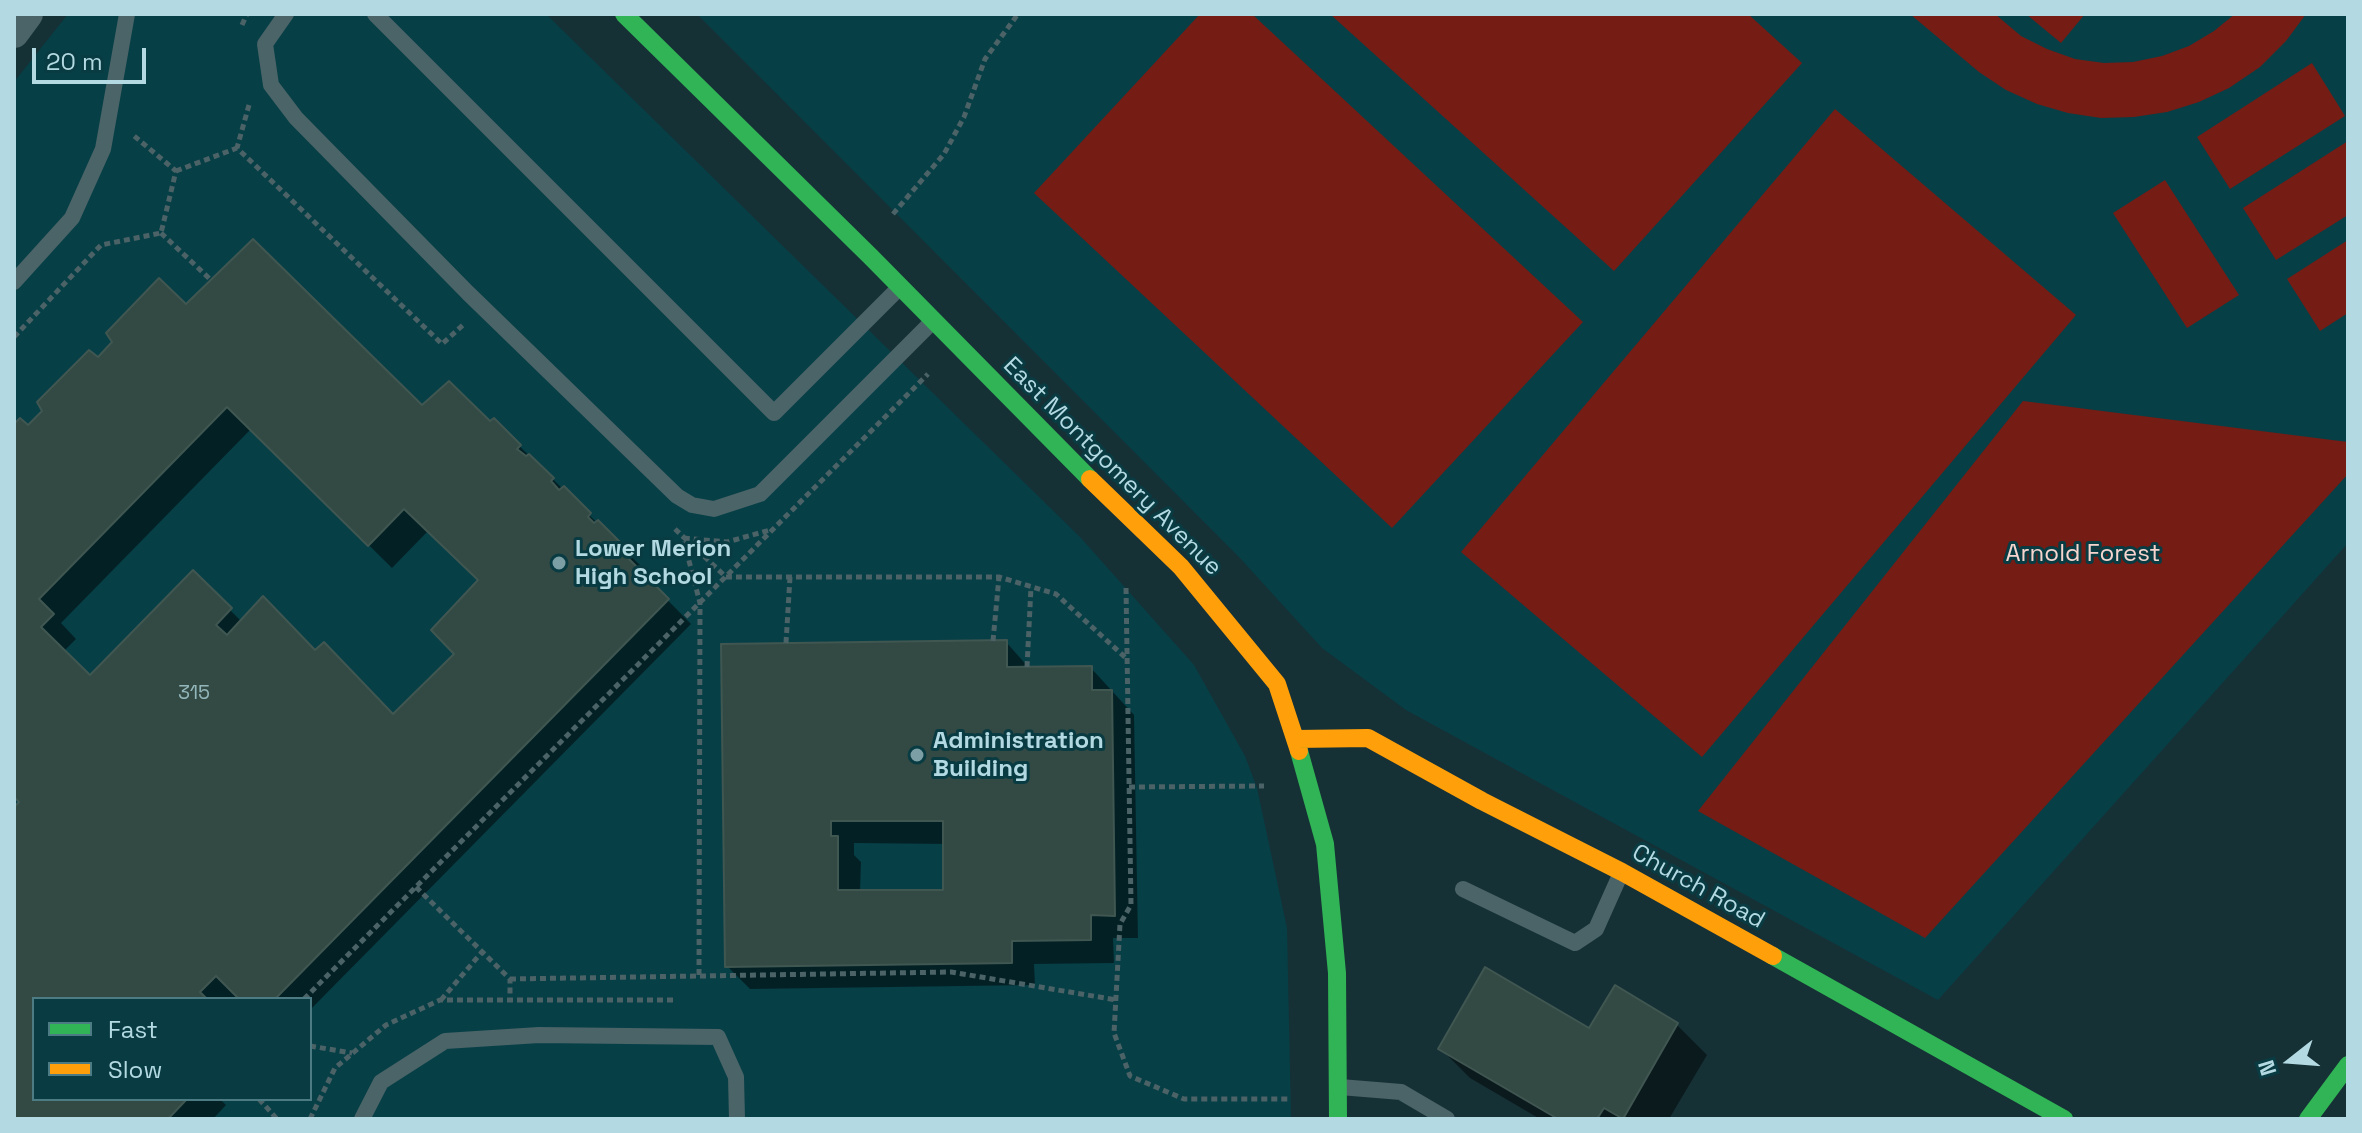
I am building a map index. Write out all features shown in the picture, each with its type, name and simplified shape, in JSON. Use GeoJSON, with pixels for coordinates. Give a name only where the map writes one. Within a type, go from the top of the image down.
{"type":"FeatureCollection","features":[{"type":"Feature","properties":{"kind":"main road","name":"East Montgomery Avenue"},"geometry":{"type":"LineString","coordinates":[[624,14],[1110,500],[1181,567],[1277,684],[1325,844],[1337,973],[1338,1119]]}},
{"type":"Feature","properties":{"kind":"main road","name":"Church Road"},"geometry":{"type":"LineString","coordinates":[[1296,739],[1368,738],[1482,801],[1622,872],[2064,1119]]}},
{"type":"Feature","properties":{"kind":"main road"},"geometry":{"type":"LineString","coordinates":[[2308,1119],[2348,1065]]}},
{"type":"Feature","properties":{"kind":"street"},"geometry":{"type":"LineString","coordinates":[[14,33],[28,14]]}},
{"type":"Feature","properties":{"kind":"lane"},"geometry":{"type":"LineString","coordinates":[[14,282],[72,218],[103,149],[127,14]]}},
{"type":"Feature","properties":{"kind":"lane"},"geometry":{"type":"LineString","coordinates":[[286,14],[265,44],[271,85],[296,118],[468,293],[677,496],[692,505],[714,509],[760,494],[933,320]]}},
{"type":"Feature","properties":{"kind":"lane"},"geometry":{"type":"LineString","coordinates":[[375,14],[774,413],[900,287]]}},
{"type":"Feature","properties":{"kind":"lane"},"geometry":{"type":"LineString","coordinates":[[1463,889],[1575,943],[1596,929],[1622,872]]}},
{"type":"Feature","properties":{"kind":"lane"},"geometry":{"type":"LineString","coordinates":[[362,1119],[381,1082],[445,1041],[539,1035],[718,1037],[736,1077],[737,1119]]}},
{"type":"Feature","properties":{"kind":"lane"},"geometry":{"type":"LineString","coordinates":[[1338,1087],[1401,1092],[1447,1119]]}},
{"type":"Feature","properties":{"kind":"path"},"geometry":{"type":"LineString","coordinates":[[241,32],[243,18],[247,14]]}},
{"type":"Feature","properties":{"kind":"path"},"geometry":{"type":"LineString","coordinates":[[893,214],[944,154],[964,117],[985,59],[1018,14]]}},
{"type":"Feature","properties":{"kind":"path"},"geometry":{"type":"LineString","coordinates":[[237,148],[250,108],[246,96]]}},
{"type":"Feature","properties":{"kind":"path"},"geometry":{"type":"LineString","coordinates":[[128,131],[176,171]]}},
{"type":"Feature","properties":{"kind":"path"},"geometry":{"type":"LineString","coordinates":[[176,171],[237,148]]}},
{"type":"Feature","properties":{"kind":"path"},"geometry":{"type":"LineString","coordinates":[[237,148],[442,344],[462,325],[473,335]]}},
{"type":"Feature","properties":{"kind":"path"},"geometry":{"type":"LineString","coordinates":[[161,233],[176,171]]}},
{"type":"Feature","properties":{"kind":"path"},"geometry":{"type":"LineString","coordinates":[[161,233],[211,280]]}},
{"type":"Feature","properties":{"kind":"path"},"geometry":{"type":"LineString","coordinates":[[14,337],[101,245],[161,233]]}},
{"type":"Feature","properties":{"kind":"path"},"geometry":{"type":"LineString","coordinates":[[306,997],[928,374]]}},
{"type":"Feature","properties":{"kind":"path"},"geometry":{"type":"LineString","coordinates":[[672,527],[726,577],[999,577],[1056,594],[1127,659]]}},
{"type":"Feature","properties":{"kind":"path"},"geometry":{"type":"LineString","coordinates":[[683,538],[727,542],[773,530]]}},
{"type":"Feature","properties":{"kind":"path"},"geometry":{"type":"LineString","coordinates":[[683,538],[700,603],[699,975]]}},
{"type":"Feature","properties":{"kind":"path"},"geometry":{"type":"LineString","coordinates":[[786,643],[790,577]]}},
{"type":"Feature","properties":{"kind":"path"},"geometry":{"type":"LineString","coordinates":[[993,641],[999,577]]}},
{"type":"Feature","properties":{"kind":"path"},"geometry":{"type":"LineString","coordinates":[[1027,667],[1031,587]]}},
{"type":"Feature","properties":{"kind":"path"},"geometry":{"type":"LineString","coordinates":[[1126,588],[1131,905],[1120,924],[1114,1033],[1130,1076],[1184,1099],[1290,1099]]}},
{"type":"Feature","properties":{"kind":"path"},"geometry":{"type":"LineString","coordinates":[[1129,787],[1264,786]]}},
{"type":"Feature","properties":{"kind":"path"},"geometry":{"type":"LineString","coordinates":[[416,887],[510,979],[951,972],[1117,1000]]}},
{"type":"Feature","properties":{"kind":"path"},"geometry":{"type":"LineString","coordinates":[[440,1000],[482,952]]}},
{"type":"Feature","properties":{"kind":"path"},"geometry":{"type":"LineString","coordinates":[[510,979],[510,1000]]}},
{"type":"Feature","properties":{"kind":"path"},"geometry":{"type":"LineString","coordinates":[[312,1046],[353,1053]]}},
{"type":"Feature","properties":{"kind":"path"},"geometry":{"type":"LineString","coordinates":[[261,1101],[277,1119]]}},
{"type":"Feature","properties":{"kind":"shaded area","name":"Lower Merion High School"},"geometry":{"type":"Polygon","coordinates":[[[68,14],[546,14],[1081,538],[1194,665],[1245,756],[1257,788],[1287,928],[1291,1119],[14,1119],[14,82],[68,14]]]}},
{"type":"Feature","properties":{"kind":"shaded area"},"geometry":{"type":"Polygon","coordinates":[[[697,14],[2348,14],[2348,543],[1938,1000],[1406,710],[1322,648],[1239,557],[697,14]]]}},
{"type":"Feature","properties":{"kind":"green space"},"geometry":{"type":"Polygon","coordinates":[[[1200,14],[1252,14],[1583,322],[1392,528],[1034,193],[1200,14]]]}},
{"type":"Feature","properties":{"kind":"green space"},"geometry":{"type":"Polygon","coordinates":[[[1330,14],[1748,14],[1802,63],[1614,271],[1330,14]]]}},
{"type":"Feature","properties":{"kind":"green space"},"geometry":{"type":"Polygon","coordinates":[[[1910,14],[1995,14],[2021,36],[2047,49],[2075,59],[2104,63],[2133,62],[2189,46],[2235,14],[2306,14],[2286,41],[2260,67],[2229,88],[2167,112],[2101,118],[2037,104],[2006,90],[1979,72],[1910,14]]]}},
{"type":"Feature","properties":{"kind":"green space"},"geometry":{"type":"Polygon","coordinates":[[[2026,14],[2085,14],[2061,43],[2026,14]]]}},
{"type":"Feature","properties":{"kind":"green space"},"geometry":{"type":"Polygon","coordinates":[[[2312,63],[2345,116],[2230,189],[2197,137],[2312,63]]]}},
{"type":"Feature","properties":{"kind":"green space"},"geometry":{"type":"Polygon","coordinates":[[[1835,109],[2076,315],[1702,757],[1461,552],[1835,109]]]}},
{"type":"Feature","properties":{"kind":"green space"},"geometry":{"type":"Polygon","coordinates":[[[2348,141],[2348,215],[2276,260],[2243,208],[2348,141]]]}},
{"type":"Feature","properties":{"kind":"green space"},"geometry":{"type":"Polygon","coordinates":[[[2165,180],[2239,295],[2187,328],[2113,213],[2165,180]]]}},
{"type":"Feature","properties":{"kind":"green space"},"geometry":{"type":"Polygon","coordinates":[[[2348,240],[2348,313],[2320,331],[2287,279],[2348,240]]]}},
{"type":"Feature","properties":{"kind":"green space","name":"Arnold Forest"},"geometry":{"type":"Polygon","coordinates":[[[2023,401],[2348,442],[2348,474],[1925,938],[1698,811],[2023,401]]]}},
{"type":"Feature","properties":{"kind":"building","name":"Lower Merion High School"},"geometry":{"type":"Polygon","coordinates":[[[253,239],[422,405],[449,381],[490,421],[494,418],[521,445],[517,449],[526,456],[529,454],[554,478],[551,481],[559,490],[564,486],[591,513],[588,517],[594,523],[598,520],[625,547],[621,551],[669,599],[277,997],[237,997],[216,976],[200,992],[205,997],[32,997],[32,1101],[185,1101],[168,1119],[14,1119],[14,807],[19,802],[14,797],[14,424],[20,418],[28,425],[42,411],[37,402],[89,350],[98,357],[112,342],[106,333],[159,278],[186,304],[253,239]],[[227,407],[39,599],[54,614],[41,627],[90,675],[193,570],[232,608],[216,625],[227,635],[263,596],[315,650],[324,642],[393,714],[454,654],[431,630],[478,580],[404,509],[368,546],[227,407]]]}},
{"type":"Feature","properties":{"kind":"building","name":"Administration Building"},"geometry":{"type":"Polygon","coordinates":[[[1007,640],[1007,667],[1092,666],[1092,690],[1112,690],[1115,916],[1091,915],[1091,940],[1012,941],[1012,963],[725,967],[721,644],[1007,640]],[[831,821],[831,836],[838,836],[838,890],[943,890],[943,821],[831,821]]]}},
{"type":"Feature","properties":{"kind":"building"},"geometry":{"type":"Polygon","coordinates":[[[1485,967],[1589,1028],[1615,985],[1678,1023],[1623,1119],[1604,1108],[1597,1119],[1558,1119],[1438,1049],[1485,967]]]}},
{"type":"Feature","properties":{"kind":"traffic: fast"},"geometry":{"type":"LineString","coordinates":[[624,14],[871,257],[1090,479]]}},
{"type":"Feature","properties":{"kind":"traffic: fast"},"geometry":{"type":"LineString","coordinates":[[1299,751],[1325,844],[1337,973],[1338,1119]]}},
{"type":"Feature","properties":{"kind":"traffic: fast"},"geometry":{"type":"LineString","coordinates":[[1773,956],[2064,1119]]}},
{"type":"Feature","properties":{"kind":"traffic: fast"},"geometry":{"type":"LineString","coordinates":[[2308,1119],[2348,1065]]}},
{"type":"Feature","properties":{"kind":"traffic: slow"},"geometry":{"type":"LineString","coordinates":[[1090,479],[1181,567],[1277,684],[1299,751]]}},
{"type":"Feature","properties":{"kind":"traffic: slow"},"geometry":{"type":"LineString","coordinates":[[1296,739],[1368,738],[1773,956]]}},
{"type":"Feature","properties":{"kind":"place","name":"Lower Merion High School"},"geometry":{"type":"Point","coordinates":[559,563]}},
{"type":"Feature","properties":{"kind":"place","name":"Administration Building"},"geometry":{"type":"Point","coordinates":[917,755]}}]}
